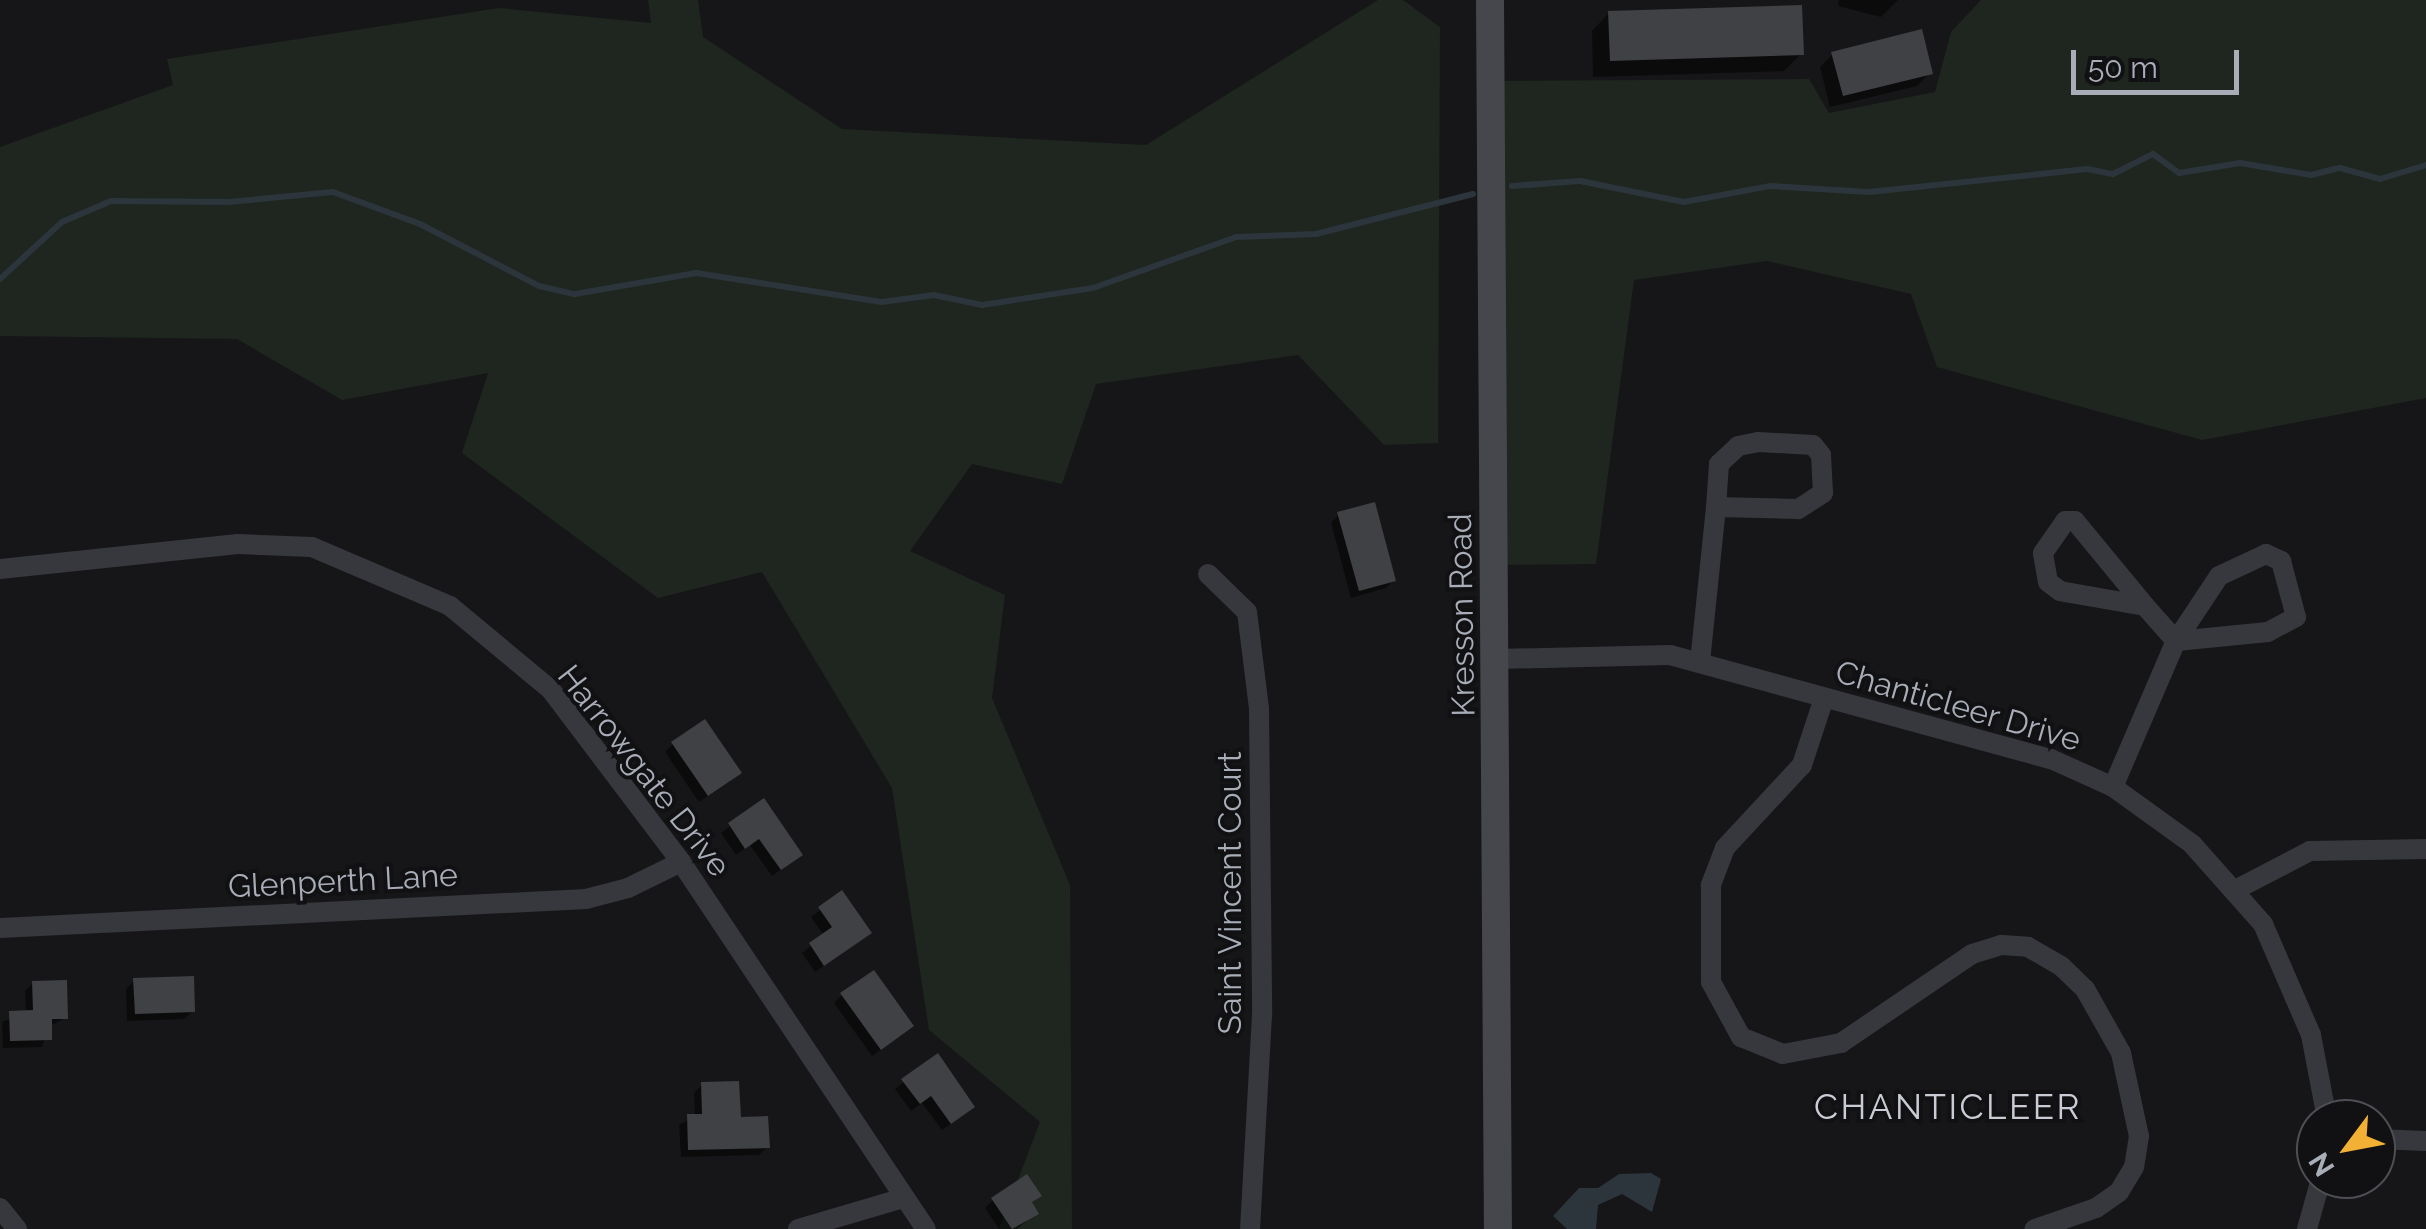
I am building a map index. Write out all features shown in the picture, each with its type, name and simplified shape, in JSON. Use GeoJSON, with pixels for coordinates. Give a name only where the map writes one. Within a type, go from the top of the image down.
{"type":"FeatureCollection","features":[{"type":"Feature","properties":{"kind":"street","name":"Kresson Road"},"geometry":{"type":"LineString","coordinates":[[1490,0],[1498,659],[1498,1229]]}},
{"type":"Feature","properties":{"kind":"street"},"geometry":{"type":"LineString","coordinates":[[1700,662],[1718,464],[1738,446],[1814,445],[1821,455],[1823,493],[1798,509],[1716,507]]}},
{"type":"Feature","properties":{"kind":"street"},"geometry":{"type":"LineString","coordinates":[[2145,606],[2060,591],[2048,582],[2044,552],[2055,529],[2075,521],[2176,641]]}},
{"type":"Feature","properties":{"kind":"street","name":"Harrowgate Drive"},"geometry":{"type":"LineString","coordinates":[[0,569],[238,544],[312,547],[385,573],[450,606],[551,690],[681,862],[926,1229]]}},
{"type":"Feature","properties":{"kind":"street"},"geometry":{"type":"LineString","coordinates":[[2114,787],[2176,641],[2219,576],[2252,557],[2280,561],[2296,617],[2268,632],[2176,641]]}},
{"type":"Feature","properties":{"kind":"street","name":"Saint Vincent Court"},"geometry":{"type":"LineString","coordinates":[[1208,574],[1248,612],[1259,709],[1262,1015],[1250,1229]]}},
{"type":"Feature","properties":{"kind":"street","name":"Chanticleer Drive"},"geometry":{"type":"LineString","coordinates":[[1498,659],[1625,652],[1700,662],[2051,759],[2114,787],[2155,812],[2237,889],[2288,975],[2310,1034],[2323,1099]]}},
{"type":"Feature","properties":{"kind":"street"},"geometry":{"type":"LineString","coordinates":[[1824,698],[1802,765],[1725,848],[1711,885],[1711,982],[1741,1037],[1783,1054],[1813,1052],[1873,1024],[1972,954],[2002,945],[2028,947],[2061,966],[2085,989],[2113,1036],[2139,1136],[2134,1167],[2119,1192],[2096,1208],[2035,1229]]}},
{"type":"Feature","properties":{"kind":"street"},"geometry":{"type":"LineString","coordinates":[[2237,889],[2310,850],[2426,849]]}},
{"type":"Feature","properties":{"kind":"street","name":"Glenperth Lane"},"geometry":{"type":"LineString","coordinates":[[0,928],[586,899],[628,888],[681,862]]}},
{"type":"Feature","properties":{"kind":"street"},"geometry":{"type":"LineString","coordinates":[[2396,1140],[2426,1142]]}},
{"type":"Feature","properties":{"kind":"street"},"geometry":{"type":"LineString","coordinates":[[798,1229],[903,1198]]}},
{"type":"Feature","properties":{"kind":"street"},"geometry":{"type":"LineString","coordinates":[[2307,1229],[2315,1199]]}},
{"type":"Feature","properties":{"kind":"street"},"geometry":{"type":"LineString","coordinates":[[0,1208],[17,1229]]}},
{"type":"Feature","properties":{"kind":"shaded area"},"geometry":{"type":"Polygon","coordinates":[[[648,0],[698,0],[703,37],[842,129],[1146,145],[1378,0],[1403,0],[1440,27],[1438,443],[1384,445],[1298,355],[1096,384],[1062,484],[972,464],[910,551],[1005,595],[992,698],[1070,885],[1072,1229],[999,1229],[1040,1122],[929,1030],[892,788],[762,572],[658,598],[462,453],[488,373],[342,400],[237,339],[0,336],[0,147],[173,85],[167,59],[499,8],[651,23],[648,0]]]}},
{"type":"Feature","properties":{"kind":"shaded area"},"geometry":{"type":"Polygon","coordinates":[[[1981,0],[2426,0],[2426,398],[2202,440],[1937,367],[1911,294],[1767,261],[1634,280],[1596,564],[1495,565],[1488,81],[1809,79],[1829,113],[1935,92],[1951,32],[1981,0]]]}},
{"type":"Feature","properties":{"kind":"shaded area"},"geometry":{"type":"Polygon","coordinates":[[[1651,1173],[1661,1179],[1652,1212],[1622,1194],[1598,1205],[1596,1229],[1567,1229],[1553,1216],[1579,1188],[1598,1188],[1619,1174],[1651,1173]]]}},
{"type":"Feature","properties":{"kind":"building"},"geometry":{"type":"Polygon","coordinates":[[[1802,5],[1804,55],[1610,61],[1608,11],[1802,5]]]}},
{"type":"Feature","properties":{"kind":"building"},"geometry":{"type":"Polygon","coordinates":[[[1922,29],[1933,74],[1843,96],[1831,52],[1922,29]]]}},
{"type":"Feature","properties":{"kind":"building"},"geometry":{"type":"Polygon","coordinates":[[[1375,502],[1396,581],[1359,591],[1337,512],[1375,502]]]}},
{"type":"Feature","properties":{"kind":"building"},"geometry":{"type":"Polygon","coordinates":[[[705,719],[742,773],[708,796],[671,742],[705,719]]]}},
{"type":"Feature","properties":{"kind":"building"},"geometry":{"type":"Polygon","coordinates":[[[764,798],[803,855],[781,870],[759,839],[745,849],[728,823],[764,798]]]}},
{"type":"Feature","properties":{"kind":"building"},"geometry":{"type":"Polygon","coordinates":[[[842,890],[872,933],[824,966],[809,943],[832,927],[818,907],[842,890]]]}},
{"type":"Feature","properties":{"kind":"building"},"geometry":{"type":"Polygon","coordinates":[[[874,970],[914,1026],[881,1050],[840,993],[874,970]]]}},
{"type":"Feature","properties":{"kind":"building"},"geometry":{"type":"Polygon","coordinates":[[[194,976],[195,1012],[135,1014],[133,978],[194,976]]]}},
{"type":"Feature","properties":{"kind":"building"},"geometry":{"type":"Polygon","coordinates":[[[67,980],[68,1019],[52,1019],[52,1040],[10,1041],[9,1011],[33,1010],[32,981],[67,980]]]}},
{"type":"Feature","properties":{"kind":"building"},"geometry":{"type":"Polygon","coordinates":[[[938,1053],[975,1107],[951,1124],[931,1096],[920,1104],[901,1079],[938,1053]]]}},
{"type":"Feature","properties":{"kind":"building"},"geometry":{"type":"Polygon","coordinates":[[[739,1081],[741,1117],[768,1116],[770,1148],[688,1150],[687,1114],[702,1114],[701,1082],[739,1081]]]}},
{"type":"Feature","properties":{"kind":"building"},"geometry":{"type":"Polygon","coordinates":[[[1027,1174],[1042,1196],[1032,1202],[1039,1214],[1012,1229],[991,1198],[1027,1174]]]}},
{"type":"Feature","properties":{"kind":"waterway"},"geometry":{"type":"LineString","coordinates":[[1512,186],[1580,181],[1684,202],[1770,186],[1869,192],[2087,169],[2113,174],[2153,154],[2179,173],[2240,163],[2311,175],[2340,168],[2380,179],[2426,165]]}},
{"type":"Feature","properties":{"kind":"waterway"},"geometry":{"type":"LineString","coordinates":[[0,279],[62,222],[111,201],[229,202],[333,192],[420,224],[539,286],[575,294],[696,273],[882,302],[934,295],[982,305],[1093,288],[1236,237],[1316,234],[1473,194]]}},
{"type":"Feature","properties":{"kind":"district","name":"CHANTICLEER"},"geometry":{"type":"Point","coordinates":[1948,1107]}}]}
